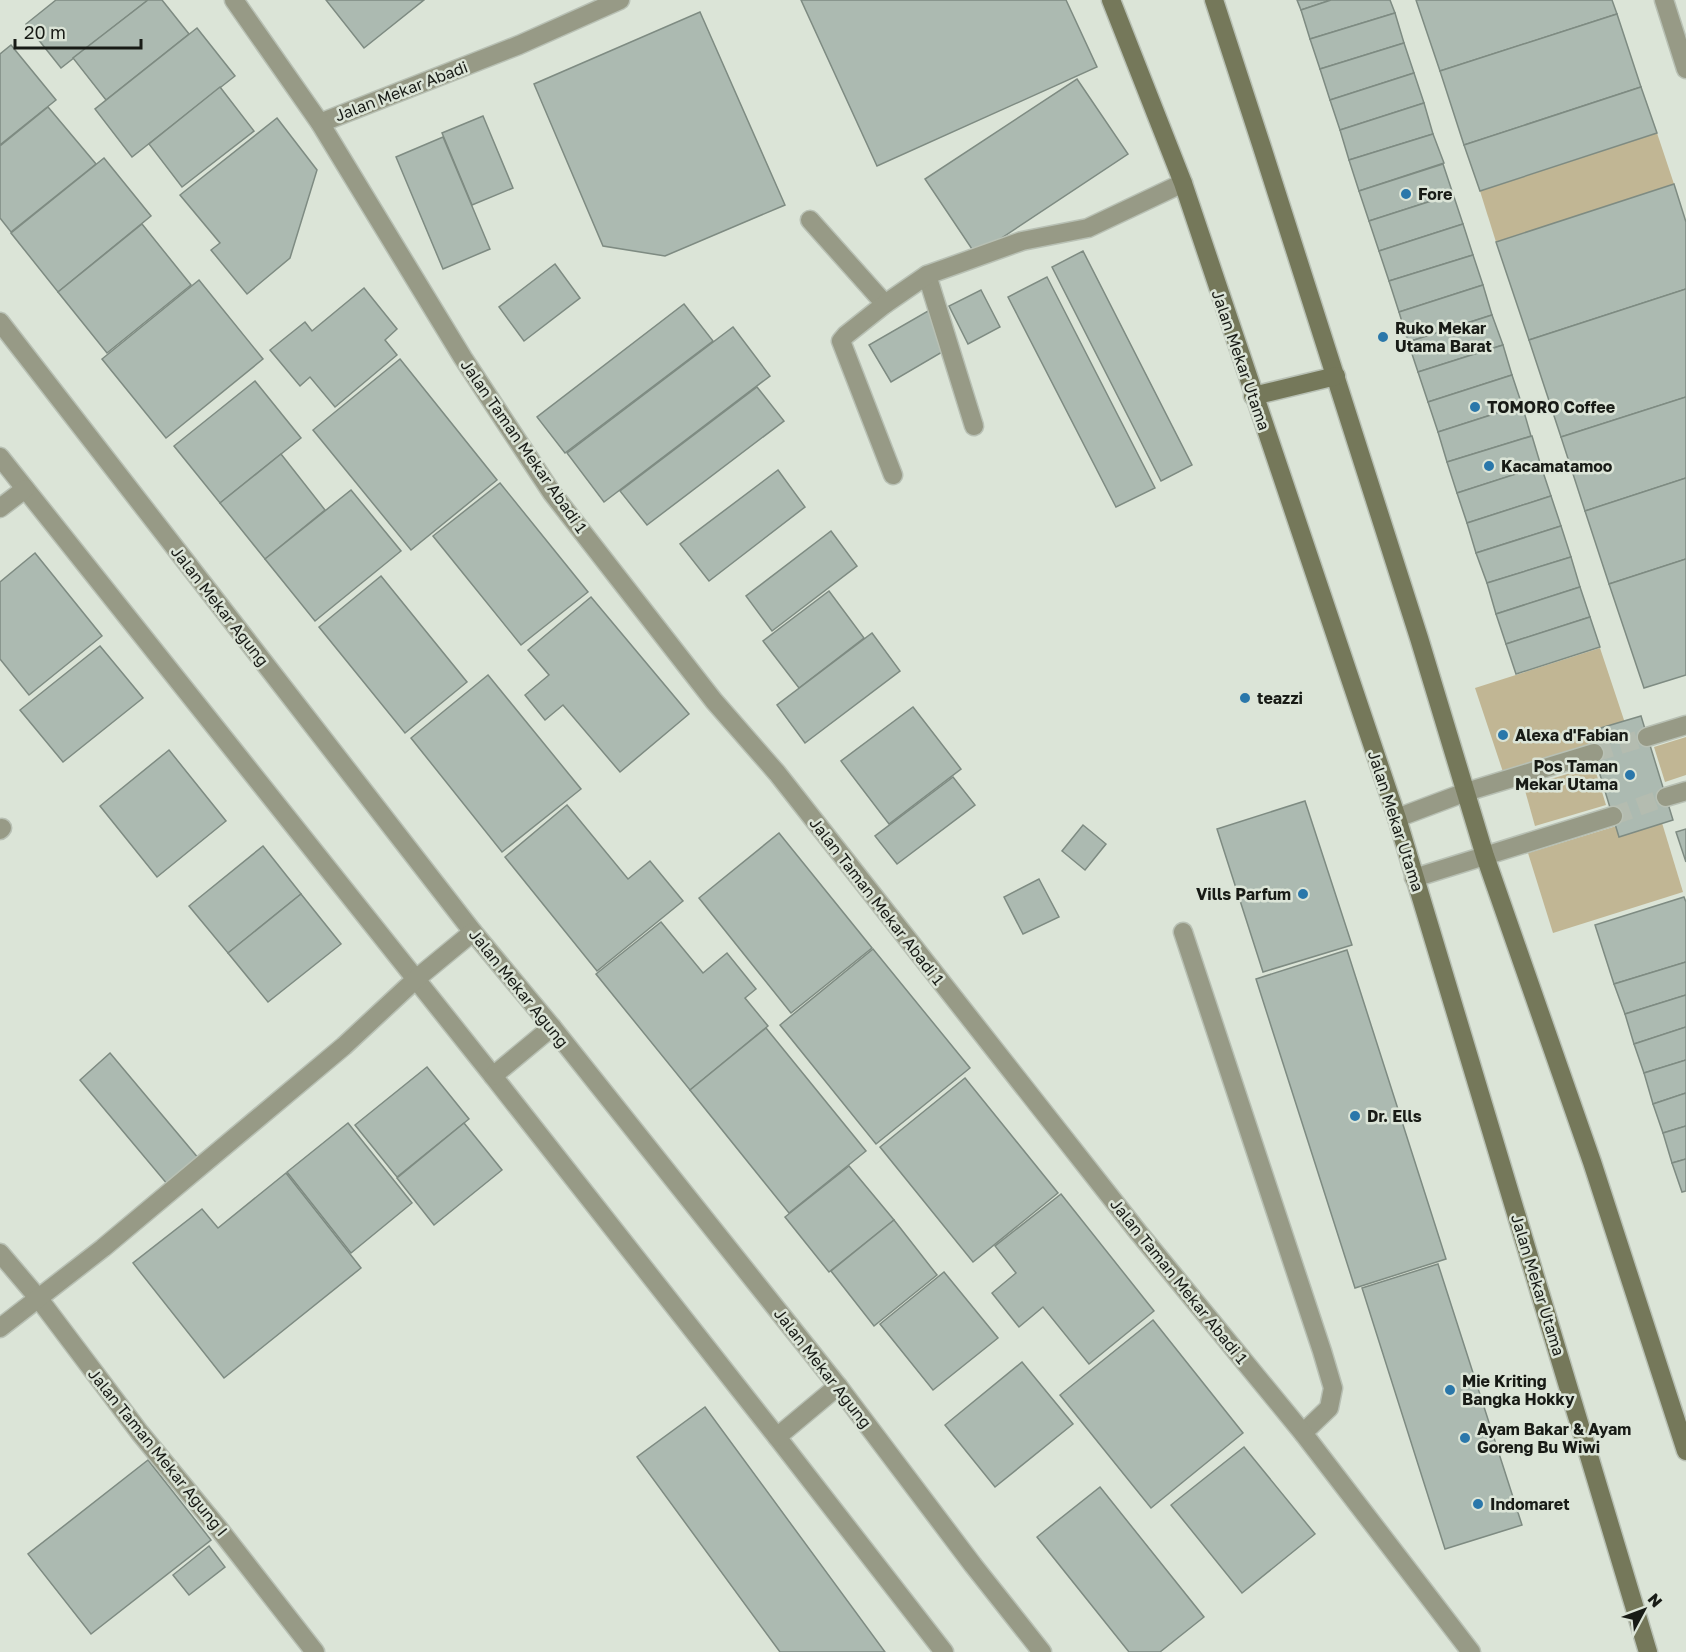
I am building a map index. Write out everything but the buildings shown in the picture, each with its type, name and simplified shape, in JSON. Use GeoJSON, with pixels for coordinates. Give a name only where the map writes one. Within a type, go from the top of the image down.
{"type":"FeatureCollection","features":[{"type":"Feature","properties":{"kind":"street","name":"Jalan Mekar Abadi"},"geometry":{"type":"LineString","coordinates":[[234,0],[320,123],[519,45],[620,0]]}},
{"type":"Feature","properties":{"kind":"street","name":"Jalan Mekar Utama"},"geometry":{"type":"LineString","coordinates":[[1111,0],[1182,183],[1396,818],[1648,1652]]}},
{"type":"Feature","properties":{"kind":"street"},"geometry":{"type":"LineString","coordinates":[[1214,0],[1419,638],[1485,856],[1592,1162],[1686,1451]]}},
{"type":"Feature","properties":{"kind":"street"},"geometry":{"type":"LineString","coordinates":[[1664,0],[1686,69]]}},
{"type":"Feature","properties":{"kind":"street","name":"Jalan Taman Mekar Abadi 1"},"geometry":{"type":"LineString","coordinates":[[320,123],[462,358],[552,493],[714,701],[777,773],[1138,1232],[1303,1432],[1471,1652]]}},
{"type":"Feature","properties":{"kind":"street"},"geometry":{"type":"LineString","coordinates":[[893,475],[841,341],[846,334],[927,275],[1022,242],[1088,228],[1182,183]]}},
{"type":"Feature","properties":{"kind":"street"},"geometry":{"type":"LineString","coordinates":[[810,220],[885,304]]}},
{"type":"Feature","properties":{"kind":"street"},"geometry":{"type":"LineString","coordinates":[[927,275],[974,426]]}},
{"type":"Feature","properties":{"kind":"street","name":"Jalan Mekar Agung"},"geometry":{"type":"LineString","coordinates":[[0,322],[473,932],[552,1027],[838,1386],[973,1565],[1042,1652]]}},
{"type":"Feature","properties":{"kind":"street"},"geometry":{"type":"LineString","coordinates":[[1253,396],[1336,376]]}},
{"type":"Feature","properties":{"kind":"street"},"geometry":{"type":"LineString","coordinates":[[0,457],[493,1076],[944,1652]]}},
{"type":"Feature","properties":{"kind":"street"},"geometry":{"type":"LineString","coordinates":[[0,508],[25,489]]}},
{"type":"Feature","properties":{"kind":"street"},"geometry":{"type":"LineString","coordinates":[[1647,737],[1686,725]]}},
{"type":"Feature","properties":{"kind":"street"},"geometry":{"type":"LineString","coordinates":[[1396,818],[1466,792],[1593,753]]}},
{"type":"Feature","properties":{"kind":"street"},"geometry":{"type":"LineString","coordinates":[[1666,797],[1686,791]]}},
{"type":"Feature","properties":{"kind":"street"},"geometry":{"type":"LineString","coordinates":[[1414,878],[1613,816]]}},
{"type":"Feature","properties":{"kind":"street"},"geometry":{"type":"LineString","coordinates":[[0,1328],[103,1248],[344,1046],[416,979],[473,932]]}},
{"type":"Feature","properties":{"kind":"street"},"geometry":{"type":"LineString","coordinates":[[1183,932],[1323,1351],[1333,1388],[1329,1408],[1303,1432]]}},
{"type":"Feature","properties":{"kind":"street"},"geometry":{"type":"LineString","coordinates":[[493,1076],[552,1027]]}},
{"type":"Feature","properties":{"kind":"street","name":"Jalan Taman Mekar Agung I"},"geometry":{"type":"LineString","coordinates":[[0,1253],[39,1299],[140,1433],[315,1652]]}},
{"type":"Feature","properties":{"kind":"street"},"geometry":{"type":"LineString","coordinates":[[777,1437],[838,1386]]}},
{"type":"Feature","properties":{"kind":"shaded area"},"geometry":{"type":"Polygon","coordinates":[[[1657,133],[1674,184],[1496,242],[1480,191],[1657,133]]]}},
{"type":"Feature","properties":{"kind":"shaded area"},"geometry":{"type":"Polygon","coordinates":[[[1600,648],[1628,732],[1503,772],[1475,688],[1600,648]]]}},
{"type":"Feature","properties":{"kind":"shaded area"},"geometry":{"type":"Polygon","coordinates":[[[1686,737],[1686,775],[1665,782],[1654,747],[1686,737]]]}},
{"type":"Feature","properties":{"kind":"shaded area"},"geometry":{"type":"Polygon","coordinates":[[[1594,766],[1606,805],[1535,826],[1524,787],[1594,766]]]}},
{"type":"Feature","properties":{"kind":"shaded area"},"geometry":{"type":"Polygon","coordinates":[[[1659,813],[1683,892],[1553,933],[1528,853],[1659,813]]]}},
{"type":"Feature","properties":{"kind":"tunnel"},"geometry":{"type":"LineString","coordinates":[[1594,753],[1647,737]]}},
{"type":"Feature","properties":{"kind":"tunnel"},"geometry":{"type":"LineString","coordinates":[[1613,816],[1666,797]]}},
{"type":"Feature","properties":{"kind":"place","name":"Fore"},"geometry":{"type":"Point","coordinates":[1406,194]}},
{"type":"Feature","properties":{"kind":"place","name":"Ruko Mekar Utama Barat"},"geometry":{"type":"Point","coordinates":[1383,337]}},
{"type":"Feature","properties":{"kind":"place","name":"TOMORO Coffee"},"geometry":{"type":"Point","coordinates":[1475,407]}},
{"type":"Feature","properties":{"kind":"place","name":"Kacamatamoo"},"geometry":{"type":"Point","coordinates":[1489,466]}},
{"type":"Feature","properties":{"kind":"place","name":"teazzi"},"geometry":{"type":"Point","coordinates":[1245,698]}},
{"type":"Feature","properties":{"kind":"place","name":"Alexa d'Fabian"},"geometry":{"type":"Point","coordinates":[1503,735]}},
{"type":"Feature","properties":{"kind":"place","name":"Pos Taman Mekar Utama"},"geometry":{"type":"Point","coordinates":[1630,775]}},
{"type":"Feature","properties":{"kind":"place","name":"Vills Parfum"},"geometry":{"type":"Point","coordinates":[1303,894]}},
{"type":"Feature","properties":{"kind":"place","name":"Dr. Ells"},"geometry":{"type":"Point","coordinates":[1355,1116]}},
{"type":"Feature","properties":{"kind":"place","name":"Mie Kriting Bangka Hokky"},"geometry":{"type":"Point","coordinates":[1450,1390]}},
{"type":"Feature","properties":{"kind":"place","name":"Ayam Bakar & Ayam Goreng Bu Wiwi"},"geometry":{"type":"Point","coordinates":[1465,1438]}},
{"type":"Feature","properties":{"kind":"place","name":"Indomaret"},"geometry":{"type":"Point","coordinates":[1478,1504]}}]}
